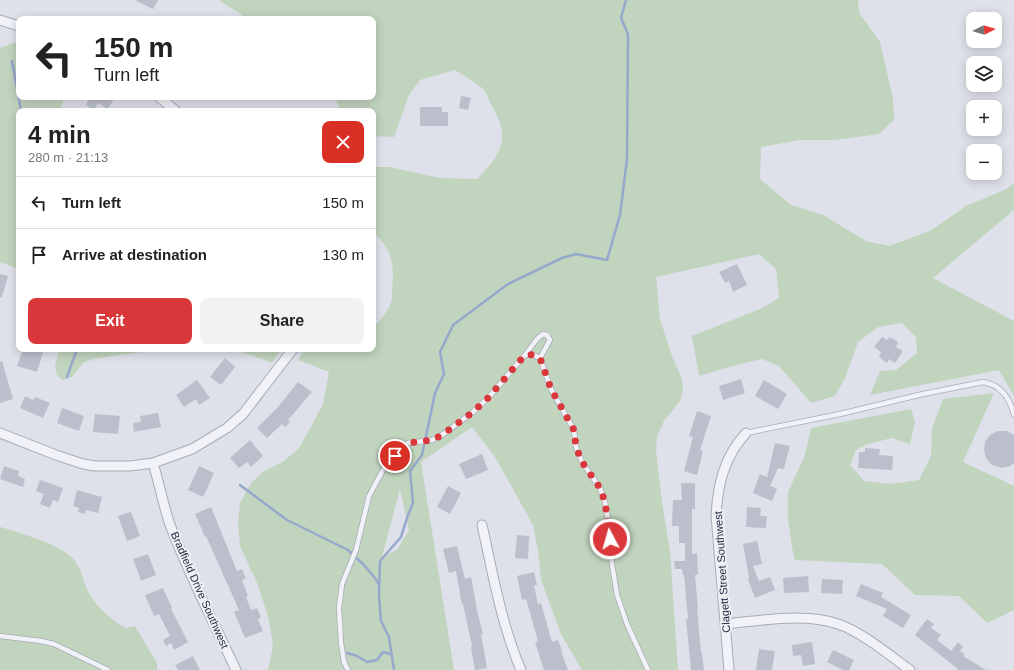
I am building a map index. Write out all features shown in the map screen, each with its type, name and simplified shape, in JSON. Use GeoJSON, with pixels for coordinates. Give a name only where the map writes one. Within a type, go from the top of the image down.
{"type":"FeatureCollection","features":[{"type":"Feature","properties":{"kind":"street"},"geometry":{"type":"LineString","coordinates":[[0,20],[16,25]]}},
{"type":"Feature","properties":{"kind":"street"},"geometry":{"type":"LineString","coordinates":[[163,100],[172,108]]}},
{"type":"Feature","properties":{"kind":"street"},"geometry":{"type":"LineString","coordinates":[[0,433],[56,456],[83,464],[95,466],[130,466],[153,463],[192,449],[227,428],[243,414],[291,352]]}},
{"type":"Feature","properties":{"kind":"street","name":"Clagett Street Southwest"},"geometry":{"type":"LineString","coordinates":[[729,670],[716,515],[717,498],[726,462],[731,452],[746,433]]}},
{"type":"Feature","properties":{"kind":"street","name":"Bradfield Drive Southwest"},"geometry":{"type":"LineString","coordinates":[[153,463],[169,520],[180,551],[236,670]]}},
{"type":"Feature","properties":{"kind":"street"},"geometry":{"type":"LineString","coordinates":[[482,525],[502,617],[512,649],[521,670]]}},
{"type":"Feature","properties":{"kind":"street"},"geometry":{"type":"LineString","coordinates":[[725,624],[800,619],[822,620],[838,624],[852,630],[910,670]]}},
{"type":"Feature","properties":{"kind":"lane"},"geometry":{"type":"LineString","coordinates":[[348,670],[344,662],[341,643],[339,608],[342,584],[356,550],[369,496],[384,468],[395,456],[401,446],[408,443],[432,440],[442,435],[473,412],[488,398],[537,339],[543,334],[547,335],[550,340],[540,358]]}},
{"type":"Feature","properties":{"kind":"lane"},"geometry":{"type":"LineString","coordinates":[[525,355],[532,354],[540,358],[551,389],[574,430],[576,447],[582,462],[600,488],[605,502],[609,526],[612,564],[617,596],[627,624],[648,670]]}},
{"type":"Feature","properties":{"kind":"lane"},"geometry":{"type":"LineString","coordinates":[[746,433],[840,414],[983,382],[998,387],[1004,393],[1009,400],[1014,415]]}},
{"type":"Feature","properties":{"kind":"lane"},"geometry":{"type":"LineString","coordinates":[[0,636],[54,644],[108,670]]}},
{"type":"Feature","properties":{"kind":"green space"},"geometry":{"type":"Polygon","coordinates":[[[219,0],[858,0],[859,13],[880,42],[893,99],[894,120],[879,134],[835,140],[801,140],[761,147],[760,179],[791,205],[823,215],[866,241],[889,246],[930,231],[966,206],[1004,190],[1014,184],[1014,210],[933,278],[1014,321],[1014,396],[999,370],[870,395],[880,371],[896,370],[917,353],[916,337],[902,323],[878,327],[858,342],[845,378],[835,396],[811,403],[779,366],[762,359],[699,376],[692,336],[760,309],[779,298],[776,269],[759,254],[656,277],[660,319],[672,356],[682,379],[683,390],[680,401],[664,421],[657,437],[656,450],[670,551],[678,670],[624,670],[624,668],[623,670],[582,670],[561,634],[541,580],[538,550],[533,525],[495,457],[472,427],[421,462],[454,670],[268,670],[273,646],[269,620],[258,585],[240,546],[238,523],[240,503],[251,483],[264,471],[283,462],[300,447],[323,404],[329,372],[298,360],[303,352],[376,352],[376,325],[386,313],[391,303],[393,273],[391,258],[388,251],[376,235],[376,167],[389,167],[440,178],[477,179],[493,162],[501,145],[501,127],[498,117],[484,91],[481,87],[455,70],[420,80],[409,95],[394,137],[376,136],[376,108],[340,108],[336,100],[376,100],[376,16],[243,16],[219,0]],[[400,489],[382,557],[397,550],[409,530],[400,489]]]}},
{"type":"Feature","properties":{"kind":"green space"},"geometry":{"type":"Polygon","coordinates":[[[16,42],[16,100],[63,100],[61,108],[16,108],[16,268],[0,262],[0,48],[16,42]]]}},
{"type":"Feature","properties":{"kind":"green space"},"geometry":{"type":"Polygon","coordinates":[[[59,352],[141,352],[92,359],[83,363],[72,377],[62,380],[56,373],[56,361],[59,352]]]}},
{"type":"Feature","properties":{"kind":"green space"},"geometry":{"type":"Polygon","coordinates":[[[242,352],[280,352],[272,363],[242,352]]]}},
{"type":"Feature","properties":{"kind":"green space"},"geometry":{"type":"Polygon","coordinates":[[[994,393],[963,462],[1014,486],[1014,610],[987,623],[959,596],[915,595],[882,564],[795,560],[788,519],[788,492],[805,455],[811,428],[911,409],[915,422],[910,444],[892,438],[868,444],[856,450],[850,465],[864,481],[890,484],[919,480],[931,456],[932,429],[943,399],[994,393]]]}},
{"type":"Feature","properties":{"kind":"green space"},"geometry":{"type":"Polygon","coordinates":[[[0,527],[40,540],[70,555],[77,564],[90,595],[98,606],[115,621],[126,628],[135,626],[157,663],[157,670],[0,670],[0,527]]]}},
{"type":"Feature","properties":{"kind":"building"},"geometry":{"type":"Polygon","coordinates":[[[135,0],[158,0],[153,9],[135,0]]]}},
{"type":"Feature","properties":{"kind":"building"},"geometry":{"type":"Polygon","coordinates":[[[461,96],[471,98],[468,110],[459,108],[461,96]]]}},
{"type":"Feature","properties":{"kind":"building"},"geometry":{"type":"Polygon","coordinates":[[[88,100],[113,100],[109,108],[98,103],[95,108],[91,108],[86,105],[88,100]]]}},
{"type":"Feature","properties":{"kind":"building"},"geometry":{"type":"Polygon","coordinates":[[[420,107],[442,107],[442,112],[448,112],[448,126],[420,126],[420,107]]]}},
{"type":"Feature","properties":{"kind":"building"},"geometry":{"type":"Polygon","coordinates":[[[737,264],[747,285],[733,292],[729,281],[725,283],[719,272],[737,264]]]}},
{"type":"Feature","properties":{"kind":"building"},"geometry":{"type":"Polygon","coordinates":[[[0,274],[8,276],[2,297],[0,297],[0,274]]]}},
{"type":"Feature","properties":{"kind":"building"},"geometry":{"type":"Polygon","coordinates":[[[882,337],[887,340],[890,337],[898,342],[896,347],[903,351],[895,363],[889,359],[887,363],[879,357],[881,352],[874,347],[882,337]]]}},
{"type":"Feature","properties":{"kind":"building"},"geometry":{"type":"Polygon","coordinates":[[[22,352],[43,352],[37,372],[17,366],[22,352]]]}},
{"type":"Feature","properties":{"kind":"building"},"geometry":{"type":"Polygon","coordinates":[[[225,358],[235,367],[221,385],[210,377],[225,358]]]}},
{"type":"Feature","properties":{"kind":"building"},"geometry":{"type":"Polygon","coordinates":[[[2,361],[13,399],[0,403],[0,362],[2,361]]]}},
{"type":"Feature","properties":{"kind":"building"},"geometry":{"type":"Polygon","coordinates":[[[741,379],[745,393],[723,400],[719,386],[741,379]]]}},
{"type":"Feature","properties":{"kind":"building"},"geometry":{"type":"Polygon","coordinates":[[[197,380],[210,398],[199,405],[196,399],[184,407],[176,395],[197,380]]]}},
{"type":"Feature","properties":{"kind":"building"},"geometry":{"type":"Polygon","coordinates":[[[764,380],[787,394],[778,409],[755,396],[764,380]]]}},
{"type":"Feature","properties":{"kind":"building"},"geometry":{"type":"Polygon","coordinates":[[[298,382],[312,392],[288,420],[290,422],[285,427],[282,424],[267,438],[257,428],[278,407],[298,382]]]}},
{"type":"Feature","properties":{"kind":"building"},"geometry":{"type":"Polygon","coordinates":[[[25,396],[33,400],[35,397],[50,403],[43,418],[20,408],[25,396]]]}},
{"type":"Feature","properties":{"kind":"building"},"geometry":{"type":"Polygon","coordinates":[[[62,408],[84,416],[79,431],[57,423],[62,408]]]}},
{"type":"Feature","properties":{"kind":"building"},"geometry":{"type":"Polygon","coordinates":[[[697,411],[711,416],[700,450],[703,451],[697,475],[684,471],[693,437],[689,436],[697,411]]]}},
{"type":"Feature","properties":{"kind":"building"},"geometry":{"type":"Polygon","coordinates":[[[158,413],[161,427],[134,432],[133,423],[141,422],[140,416],[158,413]]]}},
{"type":"Feature","properties":{"kind":"building"},"geometry":{"type":"Polygon","coordinates":[[[95,414],[120,416],[118,434],[93,432],[95,414]]]}},
{"type":"Feature","properties":{"kind":"building"},"geometry":{"type":"Polygon","coordinates":[[[998,431],[1007,431],[1014,435],[1014,463],[1010,466],[1002,468],[992,465],[986,458],[984,450],[985,442],[990,435],[998,431]]]}},
{"type":"Feature","properties":{"kind":"building"},"geometry":{"type":"Polygon","coordinates":[[[250,440],[263,456],[251,467],[247,462],[239,468],[230,458],[250,440]]]}},
{"type":"Feature","properties":{"kind":"building"},"geometry":{"type":"Polygon","coordinates":[[[775,443],[790,446],[784,469],[778,468],[770,486],[777,489],[772,501],[753,493],[760,474],[767,477],[775,443]]]}},
{"type":"Feature","properties":{"kind":"building"},"geometry":{"type":"Polygon","coordinates":[[[865,448],[880,449],[879,455],[893,456],[892,470],[858,468],[859,452],[865,452],[865,448]]]}},
{"type":"Feature","properties":{"kind":"building"},"geometry":{"type":"Polygon","coordinates":[[[482,454],[488,470],[466,479],[459,464],[482,454]]]}},
{"type":"Feature","properties":{"kind":"building"},"geometry":{"type":"Polygon","coordinates":[[[4,466],[19,471],[18,476],[25,479],[23,487],[0,479],[4,466]]]}},
{"type":"Feature","properties":{"kind":"building"},"geometry":{"type":"Polygon","coordinates":[[[199,466],[214,473],[203,497],[188,490],[199,466]]]}},
{"type":"Feature","properties":{"kind":"building"},"geometry":{"type":"Polygon","coordinates":[[[40,480],[63,488],[58,502],[53,500],[50,508],[40,504],[44,494],[36,491],[40,480]]]}},
{"type":"Feature","properties":{"kind":"building"},"geometry":{"type":"Polygon","coordinates":[[[681,483],[695,483],[695,509],[692,509],[692,554],[697,553],[698,575],[695,575],[697,609],[704,670],[691,670],[686,619],[688,619],[684,575],[683,576],[682,569],[675,569],[674,561],[685,561],[685,543],[679,543],[679,526],[672,526],[673,500],[682,500],[681,483]]]}},
{"type":"Feature","properties":{"kind":"building"},"geometry":{"type":"Polygon","coordinates":[[[448,486],[461,493],[450,514],[437,507],[448,486]]]}},
{"type":"Feature","properties":{"kind":"building"},"geometry":{"type":"Polygon","coordinates":[[[77,490],[102,497],[98,513],[86,510],[85,514],[78,512],[79,508],[73,506],[77,490]]]}},
{"type":"Feature","properties":{"kind":"building"},"geometry":{"type":"Polygon","coordinates":[[[211,507],[237,571],[242,569],[246,578],[242,580],[251,610],[257,608],[261,617],[258,619],[263,631],[245,638],[234,612],[239,610],[195,514],[211,507]]]}},
{"type":"Feature","properties":{"kind":"building"},"geometry":{"type":"Polygon","coordinates":[[[747,507],[761,508],[760,516],[767,516],[766,528],[746,527],[747,507]]]}},
{"type":"Feature","properties":{"kind":"building"},"geometry":{"type":"Polygon","coordinates":[[[131,512],[140,536],[127,541],[118,516],[131,512]]]}},
{"type":"Feature","properties":{"kind":"building"},"geometry":{"type":"Polygon","coordinates":[[[517,535],[529,536],[528,559],[515,558],[517,535]]]}},
{"type":"Feature","properties":{"kind":"building"},"geometry":{"type":"Polygon","coordinates":[[[757,541],[762,564],[753,566],[759,581],[770,577],[775,590],[755,598],[748,579],[743,544],[757,541]]]}},
{"type":"Feature","properties":{"kind":"building"},"geometry":{"type":"Polygon","coordinates":[[[457,546],[465,579],[471,577],[483,634],[481,634],[487,668],[475,670],[472,646],[463,604],[462,605],[456,571],[449,573],[443,549],[457,546]]]}},
{"type":"Feature","properties":{"kind":"building"},"geometry":{"type":"Polygon","coordinates":[[[148,554],[156,575],[141,581],[133,559],[148,554]]]}},
{"type":"Feature","properties":{"kind":"building"},"geometry":{"type":"Polygon","coordinates":[[[534,572],[537,585],[534,586],[538,604],[541,603],[552,642],[558,640],[568,670],[544,670],[535,642],[538,641],[526,599],[522,600],[517,576],[534,572]]]}},
{"type":"Feature","properties":{"kind":"building"},"geometry":{"type":"Polygon","coordinates":[[[808,576],[809,592],[784,593],[783,578],[808,576]]]}},
{"type":"Feature","properties":{"kind":"building"},"geometry":{"type":"Polygon","coordinates":[[[822,579],[843,580],[842,594],[821,593],[822,579]]]}},
{"type":"Feature","properties":{"kind":"building"},"geometry":{"type":"Polygon","coordinates":[[[861,584],[883,593],[881,597],[911,615],[903,628],[883,616],[887,609],[856,596],[861,584]]]}},
{"type":"Feature","properties":{"kind":"building"},"geometry":{"type":"Polygon","coordinates":[[[163,588],[172,608],[171,609],[188,642],[174,650],[171,643],[166,646],[163,640],[170,636],[159,614],[154,616],[145,595],[163,588]]]}},
{"type":"Feature","properties":{"kind":"building"},"geometry":{"type":"Polygon","coordinates":[[[927,619],[934,624],[931,628],[941,635],[937,640],[951,651],[958,642],[963,647],[960,651],[965,654],[963,656],[986,670],[959,670],[915,635],[927,619]]]}},
{"type":"Feature","properties":{"kind":"building"},"geometry":{"type":"Polygon","coordinates":[[[812,642],[815,664],[803,666],[801,655],[793,656],[792,645],[812,642]]]}},
{"type":"Feature","properties":{"kind":"building"},"geometry":{"type":"Polygon","coordinates":[[[759,649],[775,651],[772,670],[756,670],[759,649]]]}},
{"type":"Feature","properties":{"kind":"building"},"geometry":{"type":"Polygon","coordinates":[[[833,650],[854,660],[849,670],[843,670],[827,662],[833,650]]]}},
{"type":"Feature","properties":{"kind":"building"},"geometry":{"type":"Polygon","coordinates":[[[193,656],[200,670],[178,670],[175,665],[193,656]]]}},
{"type":"Feature","properties":{"kind":"waterway"},"geometry":{"type":"LineString","coordinates":[[394,670],[389,637],[381,621],[379,596],[380,561],[401,537],[413,503],[410,471],[422,455],[435,393],[444,374],[440,352],[453,325],[508,284],[562,258],[576,254],[607,260],[620,215],[627,159],[628,34],[621,18],[626,0]]}},
{"type":"Feature","properties":{"kind":"waterway"},"geometry":{"type":"LineString","coordinates":[[12,61],[16,83]]}},
{"type":"Feature","properties":{"kind":"waterway"},"geometry":{"type":"LineString","coordinates":[[19,100],[20,108]]}},
{"type":"Feature","properties":{"kind":"waterway"},"geometry":{"type":"LineString","coordinates":[[67,377],[76,352]]}},
{"type":"Feature","properties":{"kind":"waterway"},"geometry":{"type":"LineString","coordinates":[[240,485],[287,520],[348,550],[363,564],[379,585]]}},
{"type":"Feature","properties":{"kind":"waterway"},"geometry":{"type":"LineString","coordinates":[[347,653],[357,656],[367,662],[377,660],[383,652],[390,654]]}},
{"type":"Feature","properties":{"kind":"route"},"geometry":{"type":"LineString","coordinates":[[395,456],[401,446],[408,443],[412,444],[432,440],[442,435],[473,412],[488,398],[525,355],[532,354],[540,358],[551,389],[574,430],[576,447],[582,462],[600,488],[605,502],[610,539]]}}]}
